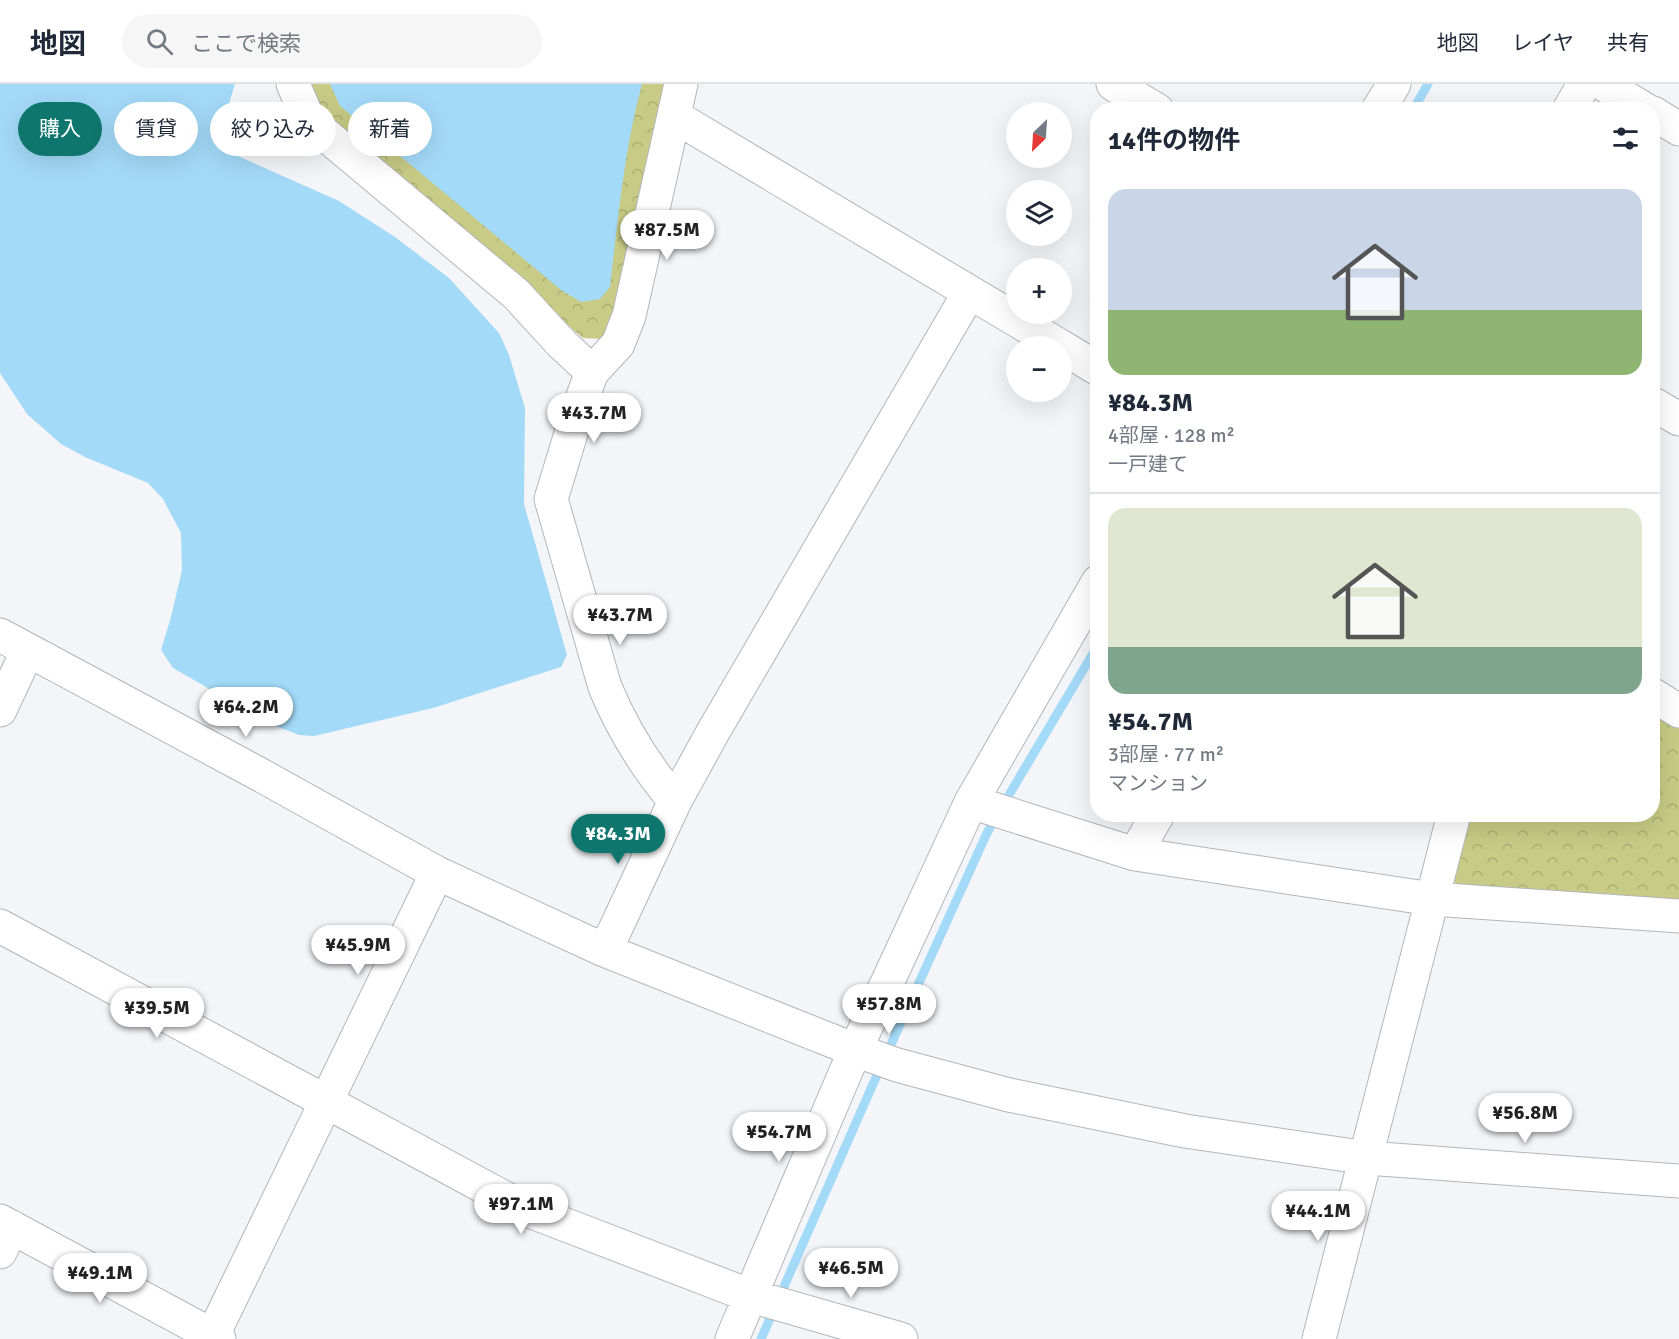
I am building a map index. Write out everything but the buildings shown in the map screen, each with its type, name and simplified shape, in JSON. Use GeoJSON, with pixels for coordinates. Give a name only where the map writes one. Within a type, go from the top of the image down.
{"type":"FeatureCollection","features":[{"type":"Feature","properties":{"kind":"street"},"geometry":{"type":"LineString","coordinates":[[292,84],[309,121],[516,294],[561,343],[592,372]]}},
{"type":"Feature","properties":{"kind":"street"},"geometry":{"type":"LineString","coordinates":[[675,801],[658,781],[615,713],[602,676],[551,499],[579,404],[592,372],[618,344],[629,316],[681,84]]}},
{"type":"Feature","properties":{"kind":"street"},"geometry":{"type":"LineString","coordinates":[[1113,84],[1143,102]]}},
{"type":"Feature","properties":{"kind":"street"},"geometry":{"type":"LineString","coordinates":[[1383,102],[1394,84]]}},
{"type":"Feature","properties":{"kind":"street"},"geometry":{"type":"LineString","coordinates":[[1574,102],[1584,84]]}},
{"type":"Feature","properties":{"kind":"street"},"geometry":{"type":"LineString","coordinates":[[1603,84],[1633,102]]}},
{"type":"Feature","properties":{"kind":"street"},"geometry":{"type":"LineString","coordinates":[[674,116],[1042,336]]}},
{"type":"Feature","properties":{"kind":"street"},"geometry":{"type":"LineString","coordinates":[[1660,117],[1679,129]]}},
{"type":"Feature","properties":{"kind":"street"},"geometry":{"type":"LineString","coordinates":[[604,950],[675,801],[712,732],[969,293]]}},
{"type":"Feature","properties":{"kind":"street"},"geometry":{"type":"LineString","coordinates":[[1072,354],[1090,364]]}},
{"type":"Feature","properties":{"kind":"street"},"geometry":{"type":"LineString","coordinates":[[1660,408],[1679,419]]}},
{"type":"Feature","properties":{"kind":"street"},"geometry":{"type":"LineString","coordinates":[[732,1339],[767,1301],[859,1051],[888,981],[989,808],[1090,599]]}},
{"type":"Feature","properties":{"kind":"street"},"geometry":{"type":"LineString","coordinates":[[0,635],[257,772],[437,873],[604,950],[897,1065],[1009,1095],[1185,1131],[1366,1158],[1679,1181]]}},
{"type":"Feature","properties":{"kind":"street"},"geometry":{"type":"LineString","coordinates":[[0,710],[28,650]]}},
{"type":"Feature","properties":{"kind":"street"},"geometry":{"type":"LineString","coordinates":[[1660,700],[1679,711]]}},
{"type":"Feature","properties":{"kind":"street"},"geometry":{"type":"LineString","coordinates":[[989,808],[1136,854],[1432,899],[1679,916]]}},
{"type":"Feature","properties":{"kind":"street"},"geometry":{"type":"LineString","coordinates":[[1136,854],[1154,822]]}},
{"type":"Feature","properties":{"kind":"street"},"geometry":{"type":"LineString","coordinates":[[1319,1339],[1452,822]]}},
{"type":"Feature","properties":{"kind":"street"},"geometry":{"type":"LineString","coordinates":[[4,1233],[214,1338],[325,1101],[437,873]]}},
{"type":"Feature","properties":{"kind":"street"},"geometry":{"type":"LineString","coordinates":[[4,939],[325,1101],[527,1210],[767,1301],[901,1339]]}},
{"type":"Feature","properties":{"kind":"green space"},"geometry":{"type":"Polygon","coordinates":[[[304,84],[665,84],[619,312],[604,339],[583,338],[366,156],[432,156],[432,102],[348,102],[348,141],[336,131],[336,102],[311,102],[304,84]]]}},
{"type":"Feature","properties":{"kind":"green space"},"geometry":{"type":"Polygon","coordinates":[[[1660,714],[1679,725],[1679,906],[1462,889],[1451,878],[1465,822],[1660,822],[1660,714]]]}},
{"type":"Feature","properties":{"kind":"water"},"geometry":{"type":"Polygon","coordinates":[[[0,84],[235,84],[229,102],[210,102],[210,156],[239,156],[339,201],[395,237],[449,278],[499,333],[509,355],[525,408],[524,504],[567,655],[561,667],[433,708],[314,736],[299,735],[271,724],[173,668],[161,650],[182,570],[181,533],[163,499],[148,483],[85,457],[61,444],[27,414],[0,373],[0,84]]]}},
{"type":"Feature","properties":{"kind":"water"},"geometry":{"type":"Polygon","coordinates":[[[330,84],[642,84],[626,160],[610,287],[600,299],[581,302],[561,290],[400,156],[432,156],[432,102],[348,102],[348,113],[340,106],[330,84]]]}},
{"type":"Feature","properties":{"kind":"waterway"},"geometry":{"type":"LineString","coordinates":[[1418,102],[1428,84]]}},
{"type":"Feature","properties":{"kind":"waterway"},"geometry":{"type":"LineString","coordinates":[[1003,805],[1090,658]]}},
{"type":"Feature","properties":{"kind":"waterway"},"geometry":{"type":"LineString","coordinates":[[761,1339],[873,1084],[996,817]]}}]}
